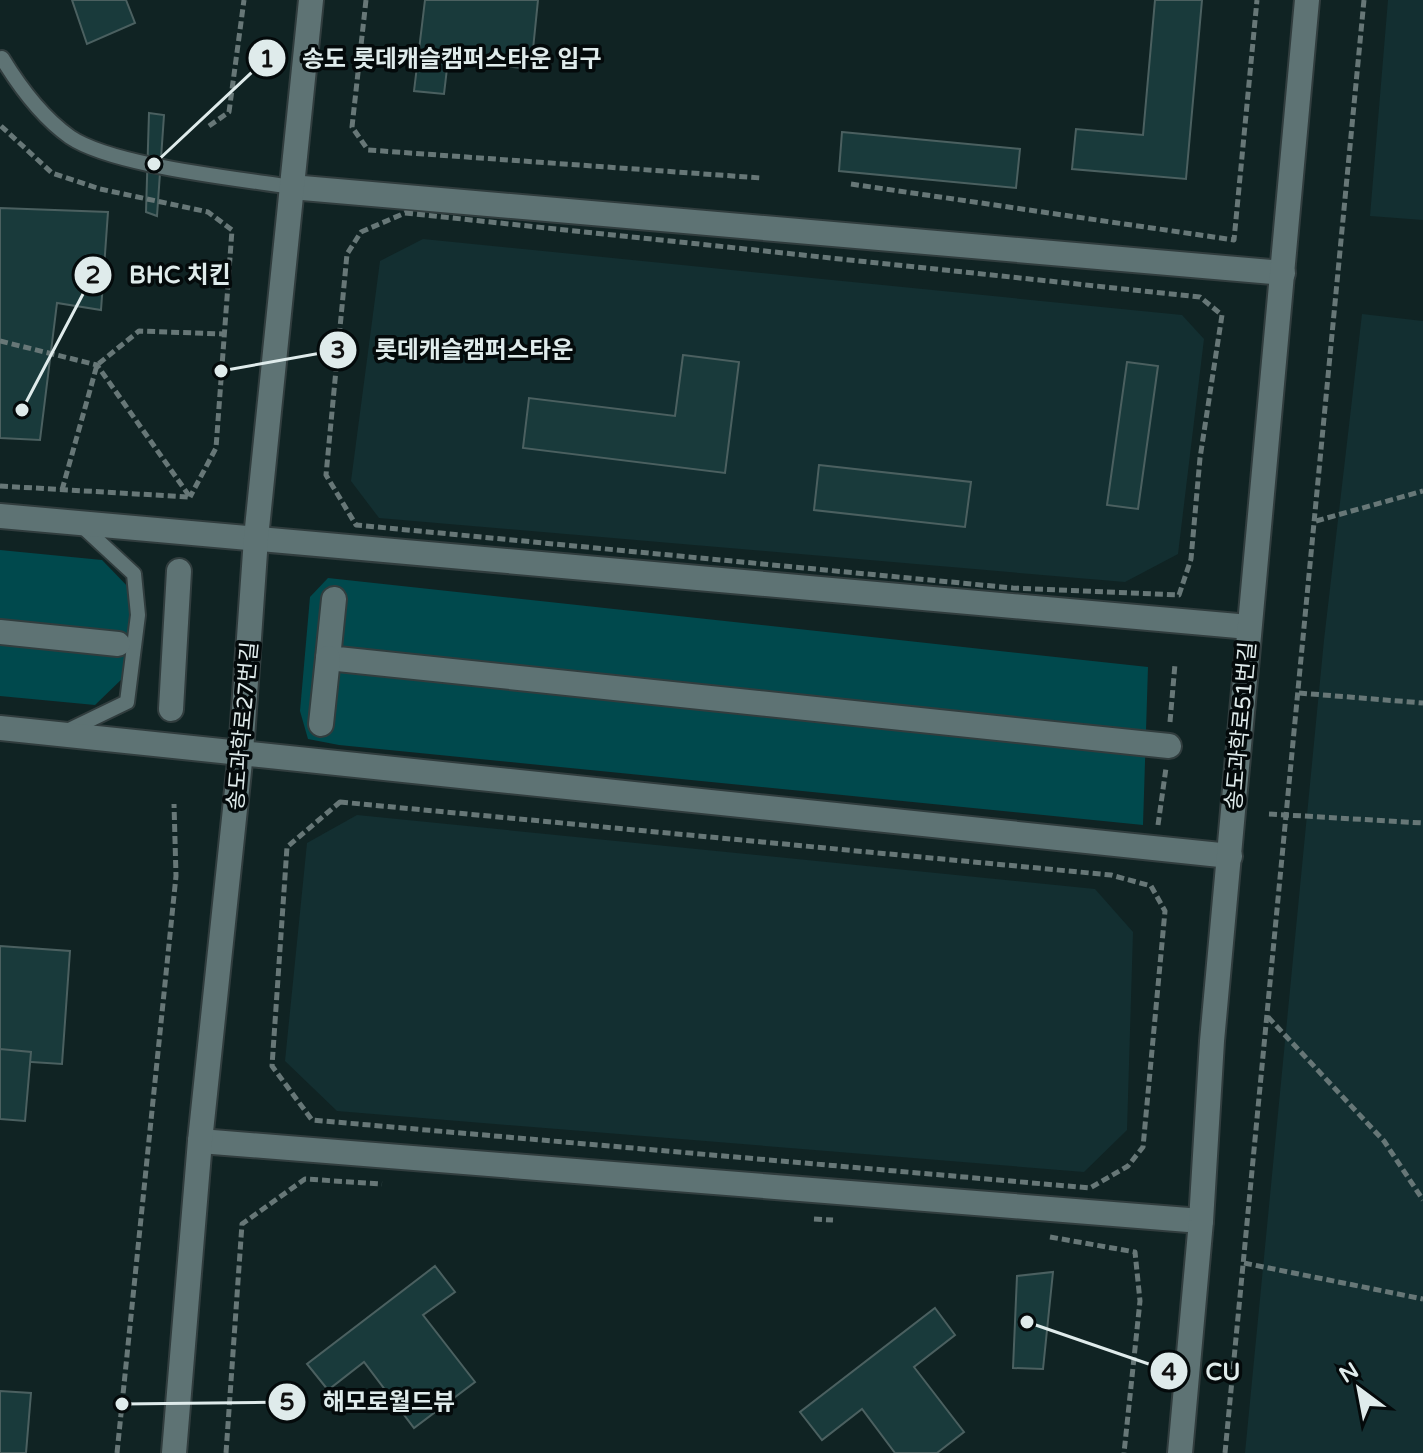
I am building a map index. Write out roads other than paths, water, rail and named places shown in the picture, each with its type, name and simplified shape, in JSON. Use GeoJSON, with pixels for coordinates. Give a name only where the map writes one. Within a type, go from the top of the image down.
{"type":"FeatureCollection","features":[{"type":"Feature","properties":{"kind":"street","name":"송도과학로27번길"},"geometry":{"type":"LineString","coordinates":[[174,1453],[200,1141],[241,752],[256,538],[311,0]]}},
{"type":"Feature","properties":{"kind":"street","name":"송도과학로51번길"},"geometry":{"type":"LineString","coordinates":[[1180,1453],[1201,1221],[1212,1041],[1307,0]]}},
{"type":"Feature","properties":{"kind":"street"},"geometry":{"type":"LineString","coordinates":[[291,187],[1283,273]]}},
{"type":"Feature","properties":{"kind":"street"},"geometry":{"type":"LineString","coordinates":[[0,516],[1249,627]]}},
{"type":"Feature","properties":{"kind":"street"},"geometry":{"type":"LineString","coordinates":[[171,709],[179,571]]}},
{"type":"Feature","properties":{"kind":"street"},"geometry":{"type":"LineString","coordinates":[[321,724],[334,599]]}},
{"type":"Feature","properties":{"kind":"street"},"geometry":{"type":"LineString","coordinates":[[0,632],[118,644]]}},
{"type":"Feature","properties":{"kind":"street"},"geometry":{"type":"LineString","coordinates":[[328,658],[1169,746]]}},
{"type":"Feature","properties":{"kind":"street"},"geometry":{"type":"LineString","coordinates":[[0,728],[1230,856]]}},
{"type":"Feature","properties":{"kind":"street"},"geometry":{"type":"LineString","coordinates":[[200,1141],[1201,1221]]}},
{"type":"Feature","properties":{"kind":"lane"},"geometry":{"type":"LineString","coordinates":[[2,58],[20,87],[71,137],[129,159],[291,187]]}},
{"type":"Feature","properties":{"kind":"lane"},"geometry":{"type":"LineString","coordinates":[[61,734],[127,702],[138,615],[134,574],[79,523]]}},
{"type":"Feature","properties":{"kind":"place","name":"송도 롯데캐슬캠퍼스타운 입구"},"geometry":{"type":"Point","coordinates":[154,164]}},
{"type":"Feature","properties":{"kind":"place","name":"롯데캐슬캠퍼스타운"},"geometry":{"type":"Point","coordinates":[221,371]}},
{"type":"Feature","properties":{"kind":"place","name":"BHC 치킨"},"geometry":{"type":"Point","coordinates":[22,410]}},
{"type":"Feature","properties":{"kind":"place","name":"CU"},"geometry":{"type":"Point","coordinates":[1027,1322]}},
{"type":"Feature","properties":{"kind":"place","name":"해모로월드뷰"},"geometry":{"type":"Point","coordinates":[122,1404]}}]}
